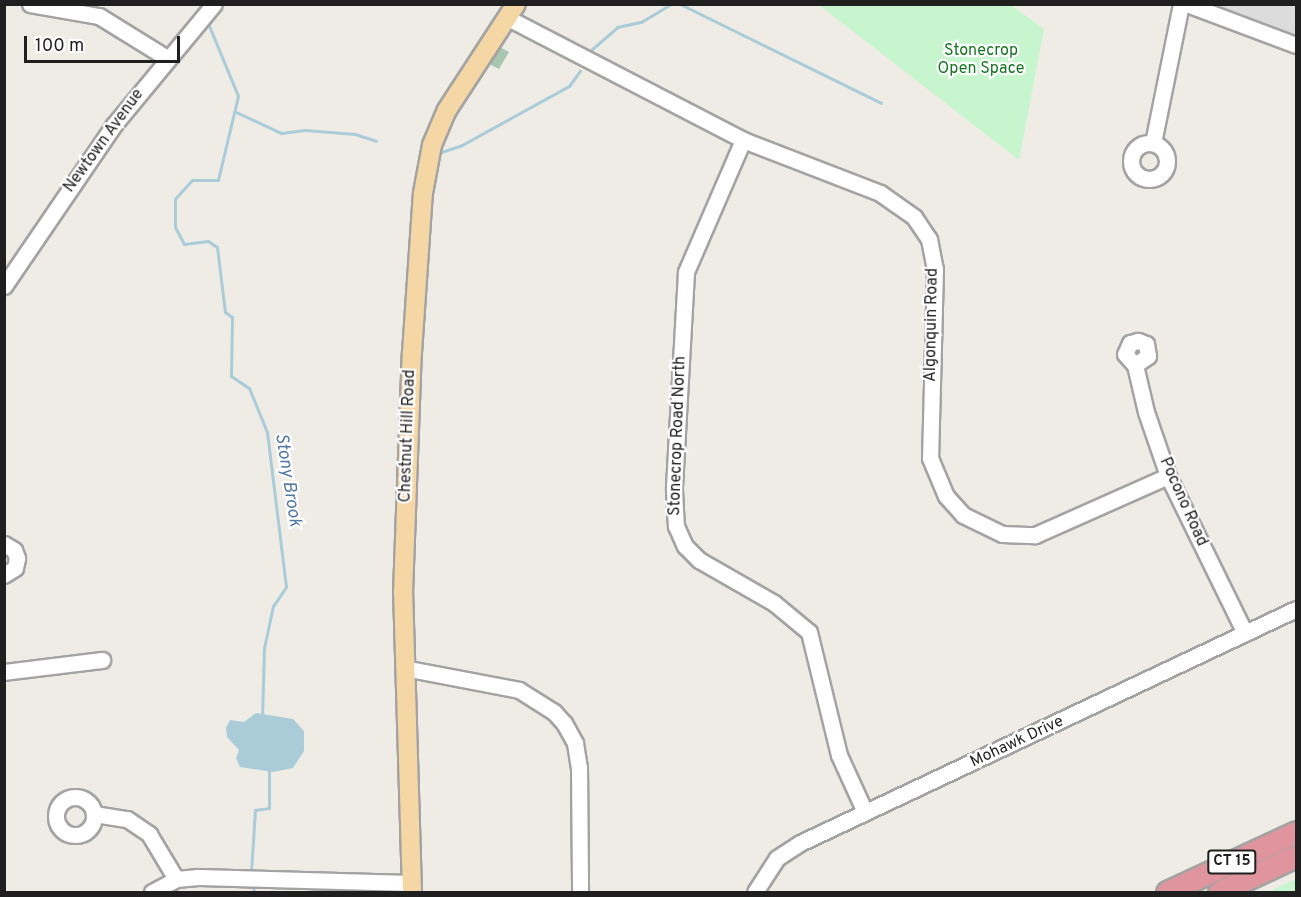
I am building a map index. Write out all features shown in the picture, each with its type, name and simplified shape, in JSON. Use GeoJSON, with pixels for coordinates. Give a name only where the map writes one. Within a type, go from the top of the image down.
{"type":"FeatureCollection","features":[{"type":"Feature","properties":{"kind":"highway","name":"CT 15"},"geometry":{"type":"LineString","coordinates":[[1167,892],[1296,832]]}},
{"type":"Feature","properties":{"kind":"highway","name":"CT 15"},"geometry":{"type":"LineString","coordinates":[[1220,892],[1296,856]]}},
{"type":"Feature","properties":{"kind":"main road","name":"Chestnut Hill Road"},"geometry":{"type":"LineString","coordinates":[[412,888],[404,668],[410,380],[427,166],[452,101],[512,11]]}},
{"type":"Feature","properties":{"kind":"street"},"geometry":{"type":"LineString","coordinates":[[30,4],[101,10],[167,58]]}},
{"type":"Feature","properties":{"kind":"street","name":"Newtown Avenue"},"geometry":{"type":"LineString","coordinates":[[4,286],[113,126],[214,4]]}},
{"type":"Feature","properties":{"kind":"street"},"geometry":{"type":"LineString","coordinates":[[1153,143],[1181,4]]}},
{"type":"Feature","properties":{"kind":"street"},"geometry":{"type":"LineString","coordinates":[[1187,4],[1296,45]]}},
{"type":"Feature","properties":{"kind":"street","name":"Algonquin Road"},"geometry":{"type":"LineString","coordinates":[[512,11],[743,140],[879,193],[903,207],[922,227],[932,248],[935,269],[930,458],[941,489],[963,515],[1002,534],[1035,535],[1168,476]]}},
{"type":"Feature","properties":{"kind":"street","name":"Stonecrop Road North"},"geometry":{"type":"LineString","coordinates":[[743,140],[686,272],[674,480],[676,526],[685,546],[699,560],[774,603],[809,632],[839,755],[865,812]]}},
{"type":"Feature","properties":{"kind":"street","name":"Pocono Road"},"geometry":{"type":"LineString","coordinates":[[1135,365],[1168,476],[1245,633]]}},
{"type":"Feature","properties":{"kind":"street"},"geometry":{"type":"LineString","coordinates":[[4,544],[13,548],[17,558],[15,568],[4,575]]}},
{"type":"Feature","properties":{"kind":"street","name":"Mohawk Drive"},"geometry":{"type":"LineString","coordinates":[[755,892],[777,858],[865,812],[1296,609]]}},
{"type":"Feature","properties":{"kind":"street"},"geometry":{"type":"LineString","coordinates":[[4,672],[102,660]]}},
{"type":"Feature","properties":{"kind":"street"},"geometry":{"type":"LineString","coordinates":[[404,668],[519,690],[554,712],[564,723],[574,743],[579,767],[580,892]]}},
{"type":"Feature","properties":{"kind":"street"},"geometry":{"type":"LineString","coordinates":[[94,814],[127,819],[149,834],[176,879]]}},
{"type":"Feature","properties":{"kind":"street"},"geometry":{"type":"LineString","coordinates":[[152,892],[176,879],[252,878],[412,888]]}},
{"type":"Feature","properties":{"kind":"shaded area"},"geometry":{"type":"Polygon","coordinates":[[[1187,5],[1296,5],[1296,45],[1187,5]]]}},
{"type":"Feature","properties":{"kind":"green space","name":"Stonecrop Open Space"},"geometry":{"type":"Polygon","coordinates":[[[819,5],[1011,5],[1044,29],[1019,160],[819,5]]]}},
{"type":"Feature","properties":{"kind":"green space"},"geometry":{"type":"Polygon","coordinates":[[[498,46],[509,52],[499,69],[487,63],[498,46]]]}},
{"type":"Feature","properties":{"kind":"green space"},"geometry":{"type":"Polygon","coordinates":[[[1296,879],[1296,892],[1268,892],[1296,879]]]}},
{"type":"Feature","properties":{"kind":"water"},"geometry":{"type":"Polygon","coordinates":[[[256,713],[293,719],[304,731],[304,751],[293,768],[273,772],[240,767],[236,758],[239,750],[227,737],[226,728],[230,720],[244,722],[256,713]]]}},
{"type":"Feature","properties":{"kind":"waterway"},"geometry":{"type":"LineString","coordinates":[[591,50],[617,27],[641,22],[671,4]]}},
{"type":"Feature","properties":{"kind":"waterway"},"geometry":{"type":"LineString","coordinates":[[680,4],[881,103]]}},
{"type":"Feature","properties":{"kind":"waterway","name":"Stony Brook"},"geometry":{"type":"LineString","coordinates":[[207,21],[238,96],[218,180],[192,180],[175,199],[175,227],[184,244],[208,241],[217,247],[225,312],[232,317],[231,376],[249,388],[267,432],[286,587],[273,606],[264,648],[262,718]]}},
{"type":"Feature","properties":{"kind":"waterway"},"geometry":{"type":"LineString","coordinates":[[438,153],[462,145],[569,86],[580,71]]}},
{"type":"Feature","properties":{"kind":"waterway"},"geometry":{"type":"LineString","coordinates":[[236,112],[281,133],[305,130],[355,134],[376,141]]}},
{"type":"Feature","properties":{"kind":"waterway","name":"Stony Brook"},"geometry":{"type":"LineString","coordinates":[[251,873],[255,810],[269,808],[269,769]]}},
{"type":"Feature","properties":{"kind":"waterway","name":"Stony Brook"},"geometry":{"type":"LineString","coordinates":[[252,882],[254,892]]}}]}
